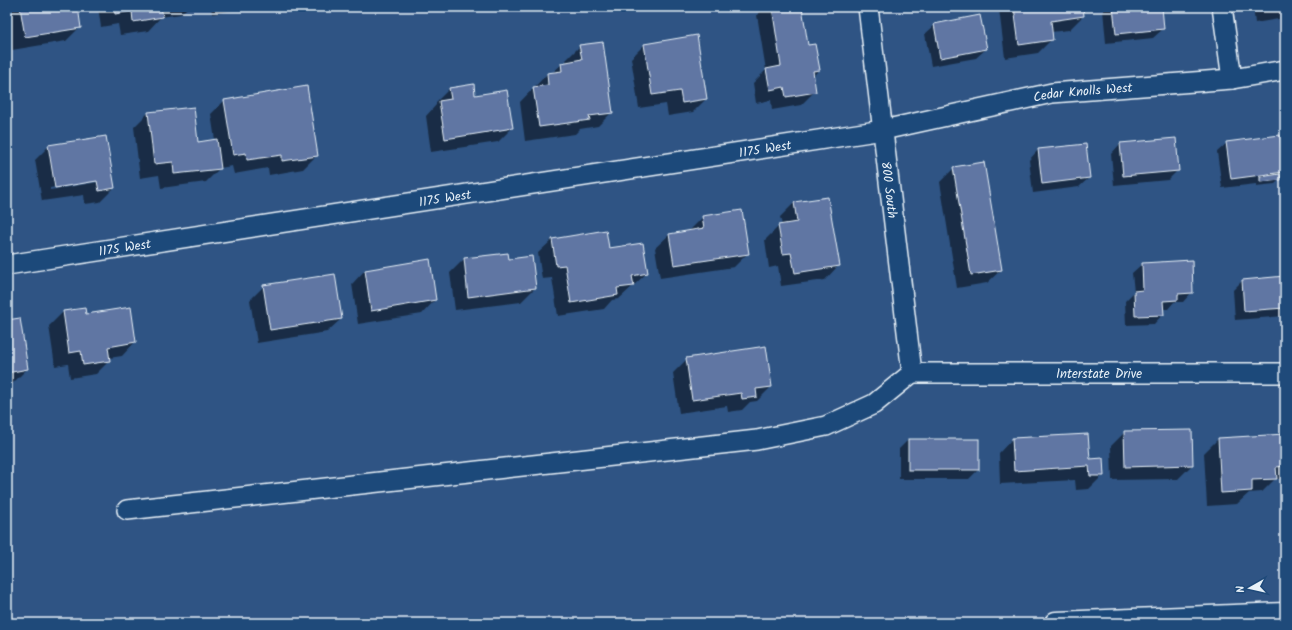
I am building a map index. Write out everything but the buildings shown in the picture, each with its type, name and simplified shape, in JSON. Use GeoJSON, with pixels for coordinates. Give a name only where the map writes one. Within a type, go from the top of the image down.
{"type":"FeatureCollection","features":[{"type":"Feature","properties":{"kind":"highway"},"geometry":{"type":"LineString","coordinates":[[1056,623],[1285,614]]}},
{"type":"Feature","properties":{"kind":"street","name":"800 South"},"geometry":{"type":"LineString","coordinates":[[868,7],[912,372]]}},
{"type":"Feature","properties":{"kind":"street"},"geometry":{"type":"LineString","coordinates":[[1222,7],[1232,79]]}},
{"type":"Feature","properties":{"kind":"street","name":"Cedar Knolls West"},"geometry":{"type":"LineString","coordinates":[[883,130],[1052,93],[1232,79],[1285,70]]}},
{"type":"Feature","properties":{"kind":"street","name":"1175 West"},"geometry":{"type":"LineString","coordinates":[[7,265],[883,130]]}},
{"type":"Feature","properties":{"kind":"street"},"geometry":{"type":"LineString","coordinates":[[127,510],[757,440],[826,426],[874,404],[912,372]]}},
{"type":"Feature","properties":{"kind":"street","name":"Interstate Drive"},"geometry":{"type":"LineString","coordinates":[[912,372],[1285,373]]}}]}
